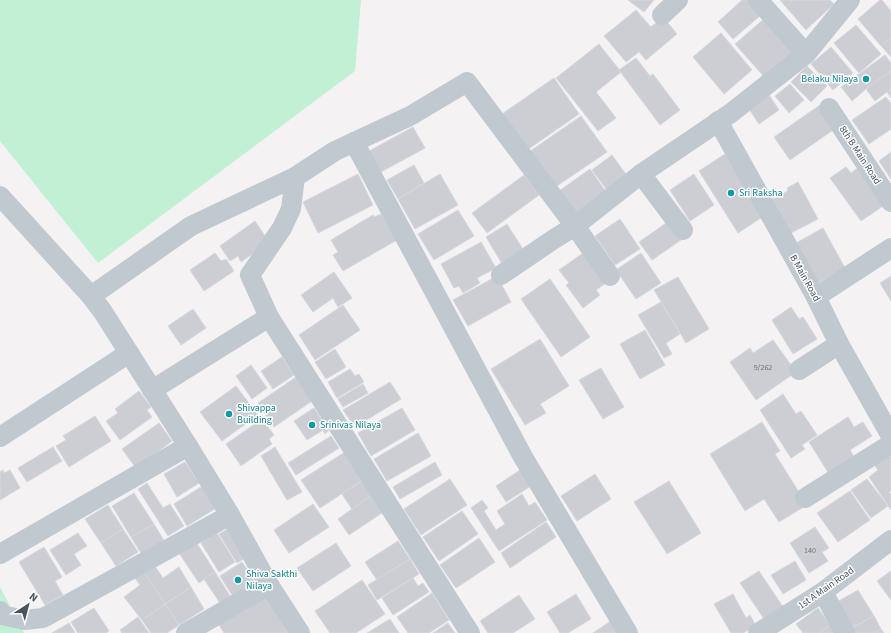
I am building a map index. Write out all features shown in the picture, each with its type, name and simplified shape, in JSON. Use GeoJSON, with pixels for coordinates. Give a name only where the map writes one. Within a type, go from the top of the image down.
{"type":"FeatureCollection","features":[{"type":"Feature","properties":{"kind":"street"},"geometry":{"type":"LineString","coordinates":[[662,15],[678,0]]}},
{"type":"Feature","properties":{"kind":"street"},"geometry":{"type":"LineString","coordinates":[[758,0],[806,54]]}},
{"type":"Feature","properties":{"kind":"street"},"geometry":{"type":"LineString","coordinates":[[501,275],[574,226],[641,174],[731,113],[806,54],[850,0]]}},
{"type":"Feature","properties":{"kind":"street"},"geometry":{"type":"LineString","coordinates":[[91,296],[191,226],[295,177],[335,151],[410,116],[468,82],[610,276]]}},
{"type":"Feature","properties":{"kind":"street","name":"8th B Main Road"},"geometry":{"type":"LineString","coordinates":[[829,108],[891,202]]}},
{"type":"Feature","properties":{"kind":"street","name":"B Main Road"},"geometry":{"type":"LineString","coordinates":[[718,121],[816,297],[839,344],[891,436]]}},
{"type":"Feature","properties":{"kind":"street"},"geometry":{"type":"LineString","coordinates":[[354,142],[523,457],[628,633]]}},
{"type":"Feature","properties":{"kind":"street"},"geometry":{"type":"LineString","coordinates":[[641,174],[683,230]]}},
{"type":"Feature","properties":{"kind":"street"},"geometry":{"type":"LineString","coordinates":[[295,177],[291,209],[282,228],[250,275],[269,317],[470,633]]}},
{"type":"Feature","properties":{"kind":"street"},"geometry":{"type":"LineString","coordinates":[[0,196],[91,296],[188,446],[230,515],[269,585],[300,633]]}},
{"type":"Feature","properties":{"kind":"street"},"geometry":{"type":"LineString","coordinates":[[816,297],[891,248]]}},
{"type":"Feature","properties":{"kind":"street"},"geometry":{"type":"LineString","coordinates":[[152,390],[269,317]]}},
{"type":"Feature","properties":{"kind":"street"},"geometry":{"type":"LineString","coordinates":[[799,370],[839,344]]}},
{"type":"Feature","properties":{"kind":"street"},"geometry":{"type":"LineString","coordinates":[[0,437],[128,353]]}},
{"type":"Feature","properties":{"kind":"street"},"geometry":{"type":"LineString","coordinates":[[805,498],[891,444]]}},
{"type":"Feature","properties":{"kind":"street"},"geometry":{"type":"LineString","coordinates":[[0,554],[188,446]]}},
{"type":"Feature","properties":{"kind":"street"},"geometry":{"type":"LineString","coordinates":[[0,611],[2,615],[24,620],[43,618],[230,515]]}},
{"type":"Feature","properties":{"kind":"street","name":"1st A Main Road"},"geometry":{"type":"LineString","coordinates":[[758,633],[823,592],[891,540]]}},
{"type":"Feature","properties":{"kind":"street"},"geometry":{"type":"LineString","coordinates":[[186,633],[269,585]]}},
{"type":"Feature","properties":{"kind":"street"},"geometry":{"type":"LineString","coordinates":[[823,592],[845,633]]}},
{"type":"Feature","properties":{"kind":"green space"},"geometry":{"type":"Polygon","coordinates":[[[0,0],[361,0],[355,71],[98,263],[0,141],[0,0]]]}},
{"type":"Feature","properties":{"kind":"green space"},"geometry":{"type":"Polygon","coordinates":[[[0,587],[24,633],[0,633],[0,587]]]}},
{"type":"Feature","properties":{"kind":"building"},"geometry":{"type":"Polygon","coordinates":[[[628,0],[654,0],[644,12],[628,0]]]}},
{"type":"Feature","properties":{"kind":"building"},"geometry":{"type":"Polygon","coordinates":[[[742,0],[748,0],[761,15],[733,39],[718,22],[742,0]]]}},
{"type":"Feature","properties":{"kind":"building"},"geometry":{"type":"Polygon","coordinates":[[[780,0],[793,0],[786,7],[780,0]]]}},
{"type":"Feature","properties":{"kind":"building"},"geometry":{"type":"Polygon","coordinates":[[[793,0],[830,0],[834,4],[806,30],[786,7],[793,0]]]}},
{"type":"Feature","properties":{"kind":"building"},"geometry":{"type":"Polygon","coordinates":[[[880,0],[882,0],[891,11],[891,38],[881,46],[858,19],[880,0]]]}},
{"type":"Feature","properties":{"kind":"building"},"geometry":{"type":"Polygon","coordinates":[[[636,10],[651,27],[663,17],[677,34],[646,60],[639,52],[626,62],[604,36],[636,10]]]}},
{"type":"Feature","properties":{"kind":"building"},"geometry":{"type":"Polygon","coordinates":[[[765,18],[797,53],[767,80],[735,44],[765,18]]]}},
{"type":"Feature","properties":{"kind":"building"},"geometry":{"type":"Polygon","coordinates":[[[856,25],[881,54],[859,73],[834,43],[856,25]]]}},
{"type":"Feature","properties":{"kind":"building"},"geometry":{"type":"Polygon","coordinates":[[[721,33],[752,70],[724,94],[693,57],[721,33]]]}},
{"type":"Feature","properties":{"kind":"building"},"geometry":{"type":"Polygon","coordinates":[[[891,38],[891,57],[881,46],[891,38]]]}},
{"type":"Feature","properties":{"kind":"building"},"geometry":{"type":"Polygon","coordinates":[[[599,44],[621,72],[596,92],[616,118],[598,131],[556,78],[599,44]]]}},
{"type":"Feature","properties":{"kind":"building"},"geometry":{"type":"Polygon","coordinates":[[[831,47],[853,73],[833,90],[811,64],[831,47]]]}},
{"type":"Feature","properties":{"kind":"building","name":"Belaku Nilaya"},"geometry":{"type":"Polygon","coordinates":[[[885,55],[891,63],[891,71],[852,101],[841,87],[885,55]]]}},
{"type":"Feature","properties":{"kind":"building"},"geometry":{"type":"Polygon","coordinates":[[[636,58],[650,76],[653,74],[680,110],[660,125],[619,70],[636,58]]]}},
{"type":"Feature","properties":{"kind":"building"},"geometry":{"type":"Polygon","coordinates":[[[807,66],[827,86],[811,102],[791,82],[807,66]]]}},
{"type":"Feature","properties":{"kind":"building"},"geometry":{"type":"Polygon","coordinates":[[[891,71],[891,89],[875,101],[866,89],[891,71]]]}},
{"type":"Feature","properties":{"kind":"building"},"geometry":{"type":"Polygon","coordinates":[[[554,78],[579,114],[527,150],[502,114],[554,78]]]}},
{"type":"Feature","properties":{"kind":"building"},"geometry":{"type":"Polygon","coordinates":[[[790,84],[804,100],[789,113],[775,96],[790,84]]]}},
{"type":"Feature","properties":{"kind":"building"},"geometry":{"type":"Polygon","coordinates":[[[891,89],[891,98],[887,92],[891,89]]]}},
{"type":"Feature","properties":{"kind":"building"},"geometry":{"type":"Polygon","coordinates":[[[769,95],[779,110],[759,124],[749,109],[769,95]]]}},
{"type":"Feature","properties":{"kind":"building"},"geometry":{"type":"Polygon","coordinates":[[[886,97],[891,104],[891,129],[869,144],[852,120],[886,97]]]}},
{"type":"Feature","properties":{"kind":"building"},"geometry":{"type":"Polygon","coordinates":[[[820,105],[836,128],[790,160],[774,137],[820,105]]]}},
{"type":"Feature","properties":{"kind":"building"},"geometry":{"type":"Polygon","coordinates":[[[581,116],[607,152],[554,188],[529,152],[581,116]]]}},
{"type":"Feature","properties":{"kind":"building"},"geometry":{"type":"Polygon","coordinates":[[[413,127],[425,148],[381,172],[369,151],[413,127]]]}},
{"type":"Feature","properties":{"kind":"building"},"geometry":{"type":"Polygon","coordinates":[[[891,152],[891,179],[879,161],[891,152]]]}},
{"type":"Feature","properties":{"kind":"building","name":"Sri Raksha"},"geometry":{"type":"Polygon","coordinates":[[[725,154],[764,216],[738,233],[699,171],[725,154]]]}},
{"type":"Feature","properties":{"kind":"building"},"geometry":{"type":"Polygon","coordinates":[[[612,155],[630,180],[610,194],[592,170],[612,155]]]}},
{"type":"Feature","properties":{"kind":"building"},"geometry":{"type":"Polygon","coordinates":[[[414,165],[424,183],[398,199],[387,180],[414,165]]]}},
{"type":"Feature","properties":{"kind":"building"},"geometry":{"type":"Polygon","coordinates":[[[846,167],[851,173],[859,167],[886,204],[861,221],[830,178],[846,167]]]}},
{"type":"Feature","properties":{"kind":"building"},"geometry":{"type":"Polygon","coordinates":[[[590,169],[609,196],[578,218],[559,191],[590,169]]]}},
{"type":"Feature","properties":{"kind":"building"},"geometry":{"type":"Polygon","coordinates":[[[358,174],[373,205],[318,233],[303,202],[358,174]]]}},
{"type":"Feature","properties":{"kind":"building"},"geometry":{"type":"Polygon","coordinates":[[[440,174],[458,205],[415,229],[398,199],[440,174]]]}},
{"type":"Feature","properties":{"kind":"building"},"geometry":{"type":"Polygon","coordinates":[[[694,174],[714,205],[690,221],[670,190],[694,174]]]}},
{"type":"Feature","properties":{"kind":"building"},"geometry":{"type":"Polygon","coordinates":[[[524,175],[539,195],[487,233],[472,213],[524,175]]]}},
{"type":"Feature","properties":{"kind":"building"},"geometry":{"type":"Polygon","coordinates":[[[798,182],[818,219],[791,233],[773,199],[788,191],[787,188],[798,182]]]}},
{"type":"Feature","properties":{"kind":"building"},"geometry":{"type":"Polygon","coordinates":[[[458,210],[474,236],[434,260],[418,234],[458,210]]]}},
{"type":"Feature","properties":{"kind":"building"},"geometry":{"type":"Polygon","coordinates":[[[381,214],[397,240],[343,271],[333,255],[338,252],[331,240],[373,215],[374,217],[381,214]]]}},
{"type":"Feature","properties":{"kind":"building"},"geometry":{"type":"Polygon","coordinates":[[[620,219],[640,249],[615,265],[595,236],[620,219]]]}},
{"type":"Feature","properties":{"kind":"building"},"geometry":{"type":"Polygon","coordinates":[[[255,221],[269,242],[241,262],[238,256],[230,261],[220,246],[255,221]]]}},
{"type":"Feature","properties":{"kind":"building"},"geometry":{"type":"Polygon","coordinates":[[[669,221],[681,240],[652,260],[639,242],[669,221]]]}},
{"type":"Feature","properties":{"kind":"building"},"geometry":{"type":"Polygon","coordinates":[[[507,224],[526,254],[504,267],[486,237],[507,224]]]}},
{"type":"Feature","properties":{"kind":"building"},"geometry":{"type":"Polygon","coordinates":[[[823,228],[845,268],[818,283],[796,243],[823,228]]]}},
{"type":"Feature","properties":{"kind":"building"},"geometry":{"type":"Polygon","coordinates":[[[481,242],[496,268],[477,278],[480,283],[463,293],[459,286],[454,288],[441,264],[481,242]]]}},
{"type":"Feature","properties":{"kind":"building"},"geometry":{"type":"Polygon","coordinates":[[[215,253],[221,261],[226,259],[234,271],[204,291],[190,270],[215,253]]]}},
{"type":"Feature","properties":{"kind":"building"},"geometry":{"type":"Polygon","coordinates":[[[583,253],[606,283],[596,290],[600,295],[583,308],[566,285],[569,283],[559,270],[583,253]]]}},
{"type":"Feature","properties":{"kind":"building"},"geometry":{"type":"Polygon","coordinates":[[[641,253],[661,283],[636,299],[616,270],[641,253]]]}},
{"type":"Feature","properties":{"kind":"building"},"geometry":{"type":"Polygon","coordinates":[[[334,272],[352,298],[338,307],[333,298],[313,312],[301,295],[334,272]]]}},
{"type":"Feature","properties":{"kind":"building"},"geometry":{"type":"Polygon","coordinates":[[[497,276],[511,302],[468,326],[453,300],[497,276]]]}},
{"type":"Feature","properties":{"kind":"building"},"geometry":{"type":"Polygon","coordinates":[[[891,276],[891,301],[880,283],[891,276]]]}},
{"type":"Feature","properties":{"kind":"building"},"geometry":{"type":"Polygon","coordinates":[[[678,277],[709,329],[686,343],[654,290],[678,277]]]}},
{"type":"Feature","properties":{"kind":"building"},"geometry":{"type":"Polygon","coordinates":[[[550,279],[590,337],[561,357],[521,299],[550,279]]]}},
{"type":"Feature","properties":{"kind":"building"},"geometry":{"type":"Polygon","coordinates":[[[661,302],[680,334],[666,343],[672,354],[664,358],[638,315],[661,302]]]}},
{"type":"Feature","properties":{"kind":"building"},"geometry":{"type":"Polygon","coordinates":[[[343,305],[360,330],[315,360],[299,335],[343,305]]]}},
{"type":"Feature","properties":{"kind":"building"},"geometry":{"type":"Polygon","coordinates":[[[791,307],[799,319],[803,317],[817,339],[793,354],[772,320],[791,307]]]}},
{"type":"Feature","properties":{"kind":"building"},"geometry":{"type":"Polygon","coordinates":[[[193,309],[206,328],[181,345],[168,326],[193,309]]]}},
{"type":"Feature","properties":{"kind":"building"},"geometry":{"type":"Polygon","coordinates":[[[645,330],[665,365],[640,379],[620,344],[645,330]]]}},
{"type":"Feature","properties":{"kind":"building"},"geometry":{"type":"Polygon","coordinates":[[[540,339],[569,386],[540,404],[546,413],[525,425],[491,369],[540,339]]]}},
{"type":"Feature","properties":{"kind":"building"},"geometry":{"type":"Polygon","coordinates":[[[773,340],[796,372],[756,400],[730,362],[750,348],[753,353],[773,340]]]}},
{"type":"Feature","properties":{"kind":"building"},"geometry":{"type":"Polygon","coordinates":[[[335,349],[346,367],[326,379],[315,362],[335,349]]]}},
{"type":"Feature","properties":{"kind":"building"},"geometry":{"type":"Polygon","coordinates":[[[282,357],[294,375],[273,389],[261,371],[282,357]]]}},
{"type":"Feature","properties":{"kind":"building"},"geometry":{"type":"Polygon","coordinates":[[[251,365],[267,388],[252,399],[236,376],[251,365]]]}},
{"type":"Feature","properties":{"kind":"building"},"geometry":{"type":"Polygon","coordinates":[[[601,368],[624,407],[603,419],[579,380],[601,368]]]}},
{"type":"Feature","properties":{"kind":"building"},"geometry":{"type":"Polygon","coordinates":[[[350,369],[355,376],[359,374],[364,382],[337,398],[328,382],[350,369]]]}},
{"type":"Feature","properties":{"kind":"building"},"geometry":{"type":"Polygon","coordinates":[[[296,377],[312,401],[274,427],[258,403],[296,377]]]}},
{"type":"Feature","properties":{"kind":"building"},"geometry":{"type":"Polygon","coordinates":[[[390,382],[401,399],[355,427],[343,410],[390,382]]]}},
{"type":"Feature","properties":{"kind":"building"},"geometry":{"type":"Polygon","coordinates":[[[363,384],[368,393],[343,407],[338,399],[363,384]]]}},
{"type":"Feature","properties":{"kind":"building","name":"Shivappa Building"},"geometry":{"type":"Polygon","coordinates":[[[236,386],[258,415],[222,441],[200,412],[236,386]]]}},
{"type":"Feature","properties":{"kind":"building"},"geometry":{"type":"Polygon","coordinates":[[[139,391],[151,407],[147,410],[152,417],[120,440],[106,421],[118,413],[115,409],[139,391]]]}},
{"type":"Feature","properties":{"kind":"building"},"geometry":{"type":"Polygon","coordinates":[[[783,394],[796,414],[801,411],[817,435],[802,445],[805,449],[791,458],[760,410],[783,394]]]}},
{"type":"Feature","properties":{"kind":"building","name":"Srinivas Nilaya"},"geometry":{"type":"Polygon","coordinates":[[[314,408],[329,430],[325,434],[323,430],[307,440],[294,421],[314,408]]]}},
{"type":"Feature","properties":{"kind":"building"},"geometry":{"type":"Polygon","coordinates":[[[402,408],[415,430],[371,456],[358,433],[402,408]]]}},
{"type":"Feature","properties":{"kind":"building"},"geometry":{"type":"Polygon","coordinates":[[[95,416],[111,441],[69,467],[56,446],[66,440],[63,436],[95,416]]]}},
{"type":"Feature","properties":{"kind":"building"},"geometry":{"type":"Polygon","coordinates":[[[848,417],[854,427],[863,422],[872,436],[850,450],[857,461],[831,477],[809,442],[848,417]]]}},
{"type":"Feature","properties":{"kind":"building"},"geometry":{"type":"Polygon","coordinates":[[[262,419],[274,435],[269,439],[272,444],[241,466],[226,444],[262,419]]]}},
{"type":"Feature","properties":{"kind":"building"},"geometry":{"type":"Polygon","coordinates":[[[762,422],[780,451],[775,454],[807,505],[779,522],[764,499],[745,511],[710,454],[762,422]]]}},
{"type":"Feature","properties":{"kind":"building"},"geometry":{"type":"Polygon","coordinates":[[[159,423],[172,441],[152,456],[138,471],[122,449],[159,423]]]}},
{"type":"Feature","properties":{"kind":"building"},"geometry":{"type":"Polygon","coordinates":[[[418,433],[431,456],[387,481],[374,459],[418,433]]]}},
{"type":"Feature","properties":{"kind":"building"},"geometry":{"type":"Polygon","coordinates":[[[331,436],[339,448],[296,475],[288,463],[331,436]]]}},
{"type":"Feature","properties":{"kind":"building"},"geometry":{"type":"Polygon","coordinates":[[[53,447],[62,461],[27,482],[18,468],[53,447]]]}},
{"type":"Feature","properties":{"kind":"building"},"geometry":{"type":"Polygon","coordinates":[[[275,447],[302,492],[287,500],[261,456],[275,447]]]}},
{"type":"Feature","properties":{"kind":"building"},"geometry":{"type":"Polygon","coordinates":[[[345,452],[363,480],[320,508],[301,480],[345,452]]]}},
{"type":"Feature","properties":{"kind":"building"},"geometry":{"type":"Polygon","coordinates":[[[888,454],[891,458],[891,491],[889,492],[891,495],[891,510],[869,477],[878,470],[873,463],[888,454]]]}},
{"type":"Feature","properties":{"kind":"building"},"geometry":{"type":"Polygon","coordinates":[[[185,462],[199,483],[177,497],[164,474],[185,462]]]}},
{"type":"Feature","properties":{"kind":"building"},"geometry":{"type":"Polygon","coordinates":[[[435,462],[442,475],[400,499],[393,487],[435,462]]]}},
{"type":"Feature","properties":{"kind":"building"},"geometry":{"type":"Polygon","coordinates":[[[3,470],[4,473],[10,470],[20,488],[0,500],[0,472],[3,470]]]}},
{"type":"Feature","properties":{"kind":"building"},"geometry":{"type":"Polygon","coordinates":[[[520,470],[531,486],[506,502],[496,486],[520,470]]]}},
{"type":"Feature","properties":{"kind":"building"},"geometry":{"type":"Polygon","coordinates":[[[595,474],[611,499],[577,521],[561,496],[595,474]]]}},
{"type":"Feature","properties":{"kind":"building"},"geometry":{"type":"Polygon","coordinates":[[[450,479],[467,505],[421,535],[404,509],[450,479]]]}},
{"type":"Feature","properties":{"kind":"building"},"geometry":{"type":"Polygon","coordinates":[[[867,479],[888,506],[871,518],[851,490],[867,479]]]}},
{"type":"Feature","properties":{"kind":"building"},"geometry":{"type":"Polygon","coordinates":[[[363,480],[373,494],[352,509],[342,494],[363,480]]]}},
{"type":"Feature","properties":{"kind":"building"},"geometry":{"type":"Polygon","coordinates":[[[669,481],[701,533],[667,554],[634,502],[669,481]]]}},
{"type":"Feature","properties":{"kind":"building"},"geometry":{"type":"Polygon","coordinates":[[[147,483],[163,508],[170,504],[184,526],[168,536],[138,489],[147,483]]]}},
{"type":"Feature","properties":{"kind":"building"},"geometry":{"type":"Polygon","coordinates":[[[204,485],[218,507],[187,526],[174,504],[204,485]]]}},
{"type":"Feature","properties":{"kind":"building"},"geometry":{"type":"Polygon","coordinates":[[[850,491],[870,520],[838,542],[817,513],[850,491]]]}},
{"type":"Feature","properties":{"kind":"building"},"geometry":{"type":"Polygon","coordinates":[[[134,493],[154,524],[131,537],[112,506],[134,493]]]}},
{"type":"Feature","properties":{"kind":"building"},"geometry":{"type":"Polygon","coordinates":[[[373,494],[385,511],[349,535],[338,519],[373,494]]]}},
{"type":"Feature","properties":{"kind":"building"},"geometry":{"type":"Polygon","coordinates":[[[522,494],[529,506],[535,502],[547,520],[499,551],[471,508],[482,500],[488,508],[484,511],[496,530],[505,524],[497,511],[522,494]]]}},
{"type":"Feature","properties":{"kind":"building"},"geometry":{"type":"Polygon","coordinates":[[[313,504],[329,527],[289,553],[274,530],[313,504]]]}},
{"type":"Feature","properties":{"kind":"building"},"geometry":{"type":"Polygon","coordinates":[[[108,505],[123,529],[101,543],[85,519],[108,505]]]}},
{"type":"Feature","properties":{"kind":"building"},"geometry":{"type":"Polygon","coordinates":[[[462,511],[478,534],[439,561],[423,537],[462,511]]]}},
{"type":"Feature","properties":{"kind":"building"},"geometry":{"type":"Polygon","coordinates":[[[546,522],[556,537],[510,568],[501,553],[546,522]]]}},
{"type":"Feature","properties":{"kind":"building"},"geometry":{"type":"Polygon","coordinates":[[[154,524],[166,544],[144,558],[131,537],[154,524]]]}},
{"type":"Feature","properties":{"kind":"building"},"geometry":{"type":"Polygon","coordinates":[[[815,527],[829,548],[822,552],[828,561],[809,573],[790,543],[815,527]]]}},
{"type":"Feature","properties":{"kind":"building"},"geometry":{"type":"Polygon","coordinates":[[[229,528],[247,557],[237,563],[219,534],[229,528]]]}},
{"type":"Feature","properties":{"kind":"building"},"geometry":{"type":"Polygon","coordinates":[[[123,529],[138,552],[116,566],[101,543],[123,529]]]}},
{"type":"Feature","properties":{"kind":"building"},"geometry":{"type":"Polygon","coordinates":[[[78,533],[87,546],[74,554],[81,565],[66,575],[50,550],[78,533]]]}},
{"type":"Feature","properties":{"kind":"building"},"geometry":{"type":"Polygon","coordinates":[[[217,533],[235,562],[219,572],[201,543],[217,533]]]}},
{"type":"Feature","properties":{"kind":"building"},"geometry":{"type":"Polygon","coordinates":[[[479,538],[495,562],[456,588],[440,565],[479,538]]]}},
{"type":"Feature","properties":{"kind":"building"},"geometry":{"type":"Polygon","coordinates":[[[398,541],[410,559],[377,580],[365,562],[398,541]]]}},
{"type":"Feature","properties":{"kind":"building"},"geometry":{"type":"Polygon","coordinates":[[[196,542],[215,572],[199,583],[179,553],[196,542]]]}},
{"type":"Feature","properties":{"kind":"building"},"geometry":{"type":"Polygon","coordinates":[[[336,543],[351,566],[313,591],[297,568],[336,543]]]}},
{"type":"Feature","properties":{"kind":"building"},"geometry":{"type":"Polygon","coordinates":[[[44,547],[62,577],[55,581],[63,595],[45,605],[19,562],[44,547]]]}},
{"type":"Feature","properties":{"kind":"building"},"geometry":{"type":"Polygon","coordinates":[[[410,559],[419,574],[377,600],[368,585],[410,559]]]}},
{"type":"Feature","properties":{"kind":"building"},"geometry":{"type":"Polygon","coordinates":[[[795,561],[806,580],[783,594],[771,575],[795,561]]]}},
{"type":"Feature","properties":{"kind":"building","name":"Shiva Sakthi Nilaya"},"geometry":{"type":"Polygon","coordinates":[[[242,562],[257,584],[234,598],[220,576],[242,562]]]}},
{"type":"Feature","properties":{"kind":"building"},"geometry":{"type":"Polygon","coordinates":[[[154,565],[163,578],[179,567],[191,587],[165,604],[144,572],[154,565]]]}},
{"type":"Feature","properties":{"kind":"building"},"geometry":{"type":"Polygon","coordinates":[[[759,571],[783,607],[764,619],[740,583],[759,571]]]}},
{"type":"Feature","properties":{"kind":"building"},"geometry":{"type":"Polygon","coordinates":[[[891,571],[891,600],[877,581],[891,571]]]}},
{"type":"Feature","properties":{"kind":"building"},"geometry":{"type":"Polygon","coordinates":[[[144,572],[165,604],[142,620],[124,597],[140,585],[135,578],[144,572]]]}},
{"type":"Feature","properties":{"kind":"building"},"geometry":{"type":"Polygon","coordinates":[[[215,572],[232,599],[222,606],[204,579],[215,572]]]}},
{"type":"Feature","properties":{"kind":"building"},"geometry":{"type":"Polygon","coordinates":[[[413,578],[418,586],[423,583],[429,592],[393,615],[382,598],[413,578]]]}},
{"type":"Feature","properties":{"kind":"building"},"geometry":{"type":"Polygon","coordinates":[[[362,580],[385,614],[356,633],[330,633],[315,611],[362,580]]]}},
{"type":"Feature","properties":{"kind":"building"},"geometry":{"type":"Polygon","coordinates":[[[191,587],[204,609],[179,625],[165,604],[191,587]]]}},
{"type":"Feature","properties":{"kind":"building"},"geometry":{"type":"Polygon","coordinates":[[[858,590],[874,616],[852,628],[837,602],[858,590]]]}},
{"type":"Feature","properties":{"kind":"building"},"geometry":{"type":"Polygon","coordinates":[[[432,593],[449,620],[429,633],[408,633],[397,617],[432,593]]]}},
{"type":"Feature","properties":{"kind":"building"},"geometry":{"type":"Polygon","coordinates":[[[576,594],[591,619],[568,633],[560,633],[547,612],[576,594]]]}},
{"type":"Feature","properties":{"kind":"building"},"geometry":{"type":"Polygon","coordinates":[[[733,594],[746,618],[750,615],[756,626],[743,633],[731,633],[714,604],[733,594]]]}},
{"type":"Feature","properties":{"kind":"building"},"geometry":{"type":"Polygon","coordinates":[[[265,595],[288,633],[224,633],[218,623],[265,595]]]}},
{"type":"Feature","properties":{"kind":"building"},"geometry":{"type":"Polygon","coordinates":[[[519,595],[535,619],[513,633],[488,633],[480,621],[519,595]]]}},
{"type":"Feature","properties":{"kind":"building"},"geometry":{"type":"Polygon","coordinates":[[[165,604],[179,625],[167,633],[151,633],[142,620],[165,604]]]}},
{"type":"Feature","properties":{"kind":"building"},"geometry":{"type":"Polygon","coordinates":[[[94,608],[109,631],[106,633],[78,633],[71,622],[94,608]]]}},
{"type":"Feature","properties":{"kind":"building"},"geometry":{"type":"Polygon","coordinates":[[[818,608],[830,625],[819,633],[803,633],[796,624],[818,608]]]}},
{"type":"Feature","properties":{"kind":"building"},"geometry":{"type":"Polygon","coordinates":[[[874,616],[881,629],[874,633],[855,633],[852,628],[874,616]]]}},
{"type":"Feature","properties":{"kind":"building"},"geometry":{"type":"Polygon","coordinates":[[[138,617],[149,633],[122,633],[120,630],[138,617]]]}},
{"type":"Feature","properties":{"kind":"building"},"geometry":{"type":"Polygon","coordinates":[[[390,619],[399,633],[367,633],[390,619]]]}},
{"type":"Feature","properties":{"kind":"building"},"geometry":{"type":"Polygon","coordinates":[[[612,620],[621,633],[593,633],[612,620]]]}},
{"type":"Feature","properties":{"kind":"building"},"geometry":{"type":"Polygon","coordinates":[[[69,623],[75,633],[52,633],[69,623]]]}},
{"type":"Feature","properties":{"kind":"building"},"geometry":{"type":"Polygon","coordinates":[[[448,623],[455,633],[433,633],[448,623]]]}},
{"type":"Feature","properties":{"kind":"building"},"geometry":{"type":"Polygon","coordinates":[[[830,625],[839,633],[819,633],[830,625]]]}},
{"type":"Feature","properties":{"kind":"building"},"geometry":{"type":"Polygon","coordinates":[[[881,629],[884,633],[874,633],[881,629]]]}},
{"type":"Feature","properties":{"kind":"place","name":"Belaku Nilaya"},"geometry":{"type":"Point","coordinates":[866,79]}},
{"type":"Feature","properties":{"kind":"place","name":"Sri Raksha"},"geometry":{"type":"Point","coordinates":[731,193]}},
{"type":"Feature","properties":{"kind":"place","name":"Shivappa Building"},"geometry":{"type":"Point","coordinates":[229,414]}},
{"type":"Feature","properties":{"kind":"place","name":"Srinivas Nilaya"},"geometry":{"type":"Point","coordinates":[312,425]}},
{"type":"Feature","properties":{"kind":"place","name":"Shiva Sakthi Nilaya"},"geometry":{"type":"Point","coordinates":[238,580]}}]}
